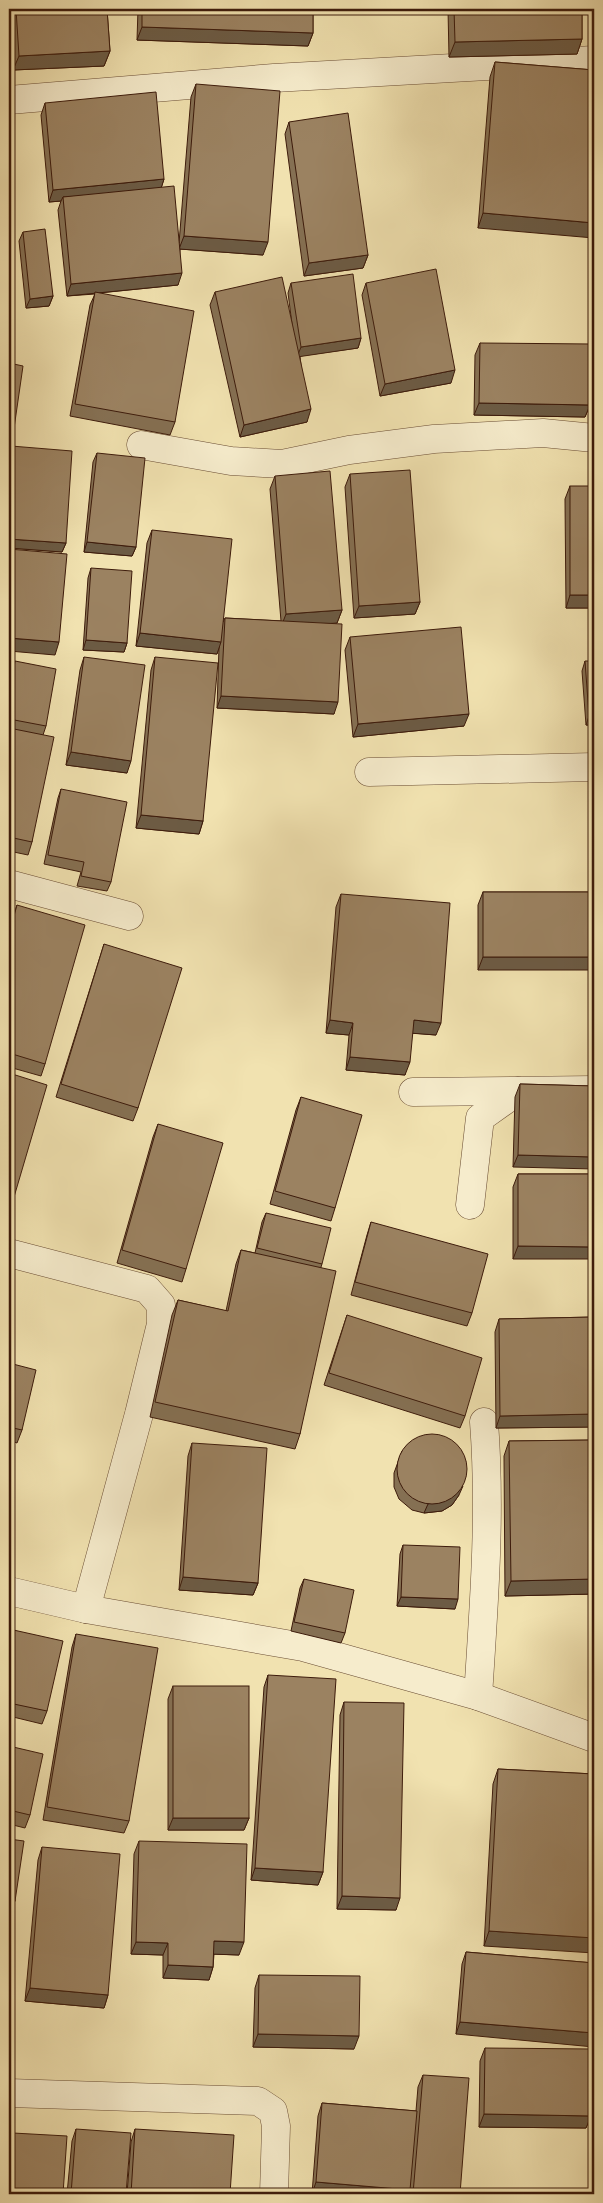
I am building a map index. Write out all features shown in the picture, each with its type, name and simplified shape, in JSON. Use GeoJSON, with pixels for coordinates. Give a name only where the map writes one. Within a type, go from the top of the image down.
{"type":"FeatureCollection","features":[{"type":"Feature","properties":{"kind":"street"},"geometry":{"type":"LineString","coordinates":[[9,100],[274,78],[594,60]]}},
{"type":"Feature","properties":{"kind":"street"},"geometry":{"type":"LineString","coordinates":[[141,445],[231,460],[282,464],[349,450],[434,439],[543,434],[594,438]]}},
{"type":"Feature","properties":{"kind":"street"},"geometry":{"type":"LineString","coordinates":[[369,772],[594,767]]}},
{"type":"Feature","properties":{"kind":"street"},"geometry":{"type":"LineString","coordinates":[[9,884],[129,916]]}},
{"type":"Feature","properties":{"kind":"street"},"geometry":{"type":"LineString","coordinates":[[413,1092],[594,1090]]}},
{"type":"Feature","properties":{"kind":"street"},"geometry":{"type":"LineString","coordinates":[[470,1205],[480,1118],[518,1091]]}},
{"type":"Feature","properties":{"kind":"street"},"geometry":{"type":"LineString","coordinates":[[9,1253],[147,1289],[161,1305],[161,1324],[139,1414],[86,1608]]}},
{"type":"Feature","properties":{"kind":"street"},"geometry":{"type":"LineString","coordinates":[[478,1696],[485,1589],[487,1467],[484,1422]]}},
{"type":"Feature","properties":{"kind":"street"},"geometry":{"type":"LineString","coordinates":[[9,1591],[86,1608],[303,1647],[478,1696],[594,1738]]}},
{"type":"Feature","properties":{"kind":"street"},"geometry":{"type":"LineString","coordinates":[[9,2093],[258,2101],[273,2111],[276,2126],[274,2194]]}},
{"type":"Feature","properties":{"kind":"building"},"geometry":{"type":"Polygon","coordinates":[[[16,9],[107,9],[110,51],[19,56],[16,9]]]}},
{"type":"Feature","properties":{"kind":"building"},"geometry":{"type":"Polygon","coordinates":[[[142,9],[313,9],[313,33],[142,27],[142,9]]]}},
{"type":"Feature","properties":{"kind":"building"},"geometry":{"type":"Polygon","coordinates":[[[454,9],[582,9],[582,39],[455,42],[454,9]]]}},
{"type":"Feature","properties":{"kind":"building"},"geometry":{"type":"Polygon","coordinates":[[[495,62],[594,70],[594,223],[483,213],[495,62]]]}},
{"type":"Feature","properties":{"kind":"building"},"geometry":{"type":"Polygon","coordinates":[[[196,84],[280,91],[268,242],[184,236],[196,84]]]}},
{"type":"Feature","properties":{"kind":"building"},"geometry":{"type":"Polygon","coordinates":[[[156,92],[164,179],[53,190],[45,103],[156,92]]]}},
{"type":"Feature","properties":{"kind":"building"},"geometry":{"type":"Polygon","coordinates":[[[348,113],[368,255],[309,263],[289,122],[348,113]]]}},
{"type":"Feature","properties":{"kind":"building"},"geometry":{"type":"Polygon","coordinates":[[[174,186],[182,273],[71,284],[63,197],[174,186]]]}},
{"type":"Feature","properties":{"kind":"building"},"geometry":{"type":"Polygon","coordinates":[[[45,229],[53,296],[30,299],[23,232],[45,229]]]}},
{"type":"Feature","properties":{"kind":"building"},"geometry":{"type":"Polygon","coordinates":[[[436,269],[455,370],[385,384],[366,283],[436,269]]]}},
{"type":"Feature","properties":{"kind":"building"},"geometry":{"type":"Polygon","coordinates":[[[353,274],[361,338],[301,347],[291,283],[353,274]]]}},
{"type":"Feature","properties":{"kind":"building"},"geometry":{"type":"Polygon","coordinates":[[[282,277],[311,409],[244,425],[215,292],[282,277]]]}},
{"type":"Feature","properties":{"kind":"building"},"geometry":{"type":"Polygon","coordinates":[[[95,292],[194,311],[175,422],[75,404],[95,292]]]}},
{"type":"Feature","properties":{"kind":"building"},"geometry":{"type":"Polygon","coordinates":[[[480,343],[591,344],[590,405],[479,403],[480,343]]]}},
{"type":"Feature","properties":{"kind":"building"},"geometry":{"type":"Polygon","coordinates":[[[9,363],[23,366],[9,463],[9,363]]]}},
{"type":"Feature","properties":{"kind":"building"},"geometry":{"type":"Polygon","coordinates":[[[11,446],[72,451],[66,543],[9,539],[11,446]]]}},
{"type":"Feature","properties":{"kind":"building"},"geometry":{"type":"Polygon","coordinates":[[[97,453],[145,458],[136,547],[87,542],[97,453]]]}},
{"type":"Feature","properties":{"kind":"building"},"geometry":{"type":"Polygon","coordinates":[[[410,470],[420,602],[359,606],[350,474],[410,470]]]}},
{"type":"Feature","properties":{"kind":"building"},"geometry":{"type":"Polygon","coordinates":[[[330,471],[342,610],[286,614],[275,476],[330,471]]]}},
{"type":"Feature","properties":{"kind":"building"},"geometry":{"type":"Polygon","coordinates":[[[570,486],[594,486],[594,595],[570,595],[570,486]]]}},
{"type":"Feature","properties":{"kind":"building"},"geometry":{"type":"Polygon","coordinates":[[[152,530],[232,539],[221,642],[140,633],[152,530]]]}},
{"type":"Feature","properties":{"kind":"building"},"geometry":{"type":"Polygon","coordinates":[[[9,549],[67,554],[59,642],[9,638],[9,549]]]}},
{"type":"Feature","properties":{"kind":"building"},"geometry":{"type":"Polygon","coordinates":[[[91,568],[132,571],[127,643],[86,640],[91,568]]]}},
{"type":"Feature","properties":{"kind":"building"},"geometry":{"type":"Polygon","coordinates":[[[225,618],[342,624],[338,702],[221,696],[225,618]]]}},
{"type":"Feature","properties":{"kind":"building"},"geometry":{"type":"Polygon","coordinates":[[[461,627],[469,714],[358,724],[350,637],[461,627]]]}},
{"type":"Feature","properties":{"kind":"building"},"geometry":{"type":"Polygon","coordinates":[[[84,657],[145,665],[131,761],[71,752],[84,657]]]}},
{"type":"Feature","properties":{"kind":"building"},"geometry":{"type":"Polygon","coordinates":[[[155,657],[218,663],[203,821],[141,815],[155,657]]]}},
{"type":"Feature","properties":{"kind":"building"},"geometry":{"type":"Polygon","coordinates":[[[15,661],[56,669],[46,726],[9,719],[9,672],[13,673],[15,661]]]}},
{"type":"Feature","properties":{"kind":"building"},"geometry":{"type":"Polygon","coordinates":[[[585,661],[594,661],[594,716],[589,716],[585,661]]]}},
{"type":"Feature","properties":{"kind":"building"},"geometry":{"type":"Polygon","coordinates":[[[9,728],[54,737],[32,842],[9,837],[9,728]]]}},
{"type":"Feature","properties":{"kind":"building"},"geometry":{"type":"Polygon","coordinates":[[[61,789],[127,802],[111,882],[81,876],[84,862],[48,855],[61,789]]]}},
{"type":"Feature","properties":{"kind":"building"},"geometry":{"type":"Polygon","coordinates":[[[483,892],[594,892],[594,957],[483,957],[483,892]]]}},
{"type":"Feature","properties":{"kind":"building"},"geometry":{"type":"Polygon","coordinates":[[[341,894],[450,903],[441,1023],[414,1020],[410,1062],[350,1057],[353,1023],[330,1020],[341,894]]]}},
{"type":"Feature","properties":{"kind":"building"},"geometry":{"type":"Polygon","coordinates":[[[17,905],[85,925],[45,1064],[9,1053],[9,934],[17,905]]]}},
{"type":"Feature","properties":{"kind":"building"},"geometry":{"type":"Polygon","coordinates":[[[104,944],[182,968],[138,1108],[61,1084],[104,944]]]}},
{"type":"Feature","properties":{"kind":"building"},"geometry":{"type":"Polygon","coordinates":[[[9,1073],[47,1085],[9,1214],[9,1073]]]}},
{"type":"Feature","properties":{"kind":"building"},"geometry":{"type":"Polygon","coordinates":[[[520,1084],[594,1086],[594,1157],[518,1155],[520,1084]]]}},
{"type":"Feature","properties":{"kind":"building"},"geometry":{"type":"Polygon","coordinates":[[[301,1097],[362,1115],[335,1208],[275,1191],[301,1097]]]}},
{"type":"Feature","properties":{"kind":"building"},"geometry":{"type":"Polygon","coordinates":[[[158,1124],[223,1143],[186,1269],[122,1250],[158,1124]]]}},
{"type":"Feature","properties":{"kind":"building"},"geometry":{"type":"Polygon","coordinates":[[[518,1174],[594,1174],[594,1247],[518,1246],[518,1174]]]}},
{"type":"Feature","properties":{"kind":"building"},"geometry":{"type":"Polygon","coordinates":[[[266,1213],[331,1228],[322,1264],[257,1248],[266,1213]]]}},
{"type":"Feature","properties":{"kind":"building"},"geometry":{"type":"Polygon","coordinates":[[[371,1222],[488,1254],[472,1313],[355,1282],[371,1222]]]}},
{"type":"Feature","properties":{"kind":"building"},"geometry":{"type":"Polygon","coordinates":[[[241,1250],[336,1271],[300,1434],[155,1402],[178,1300],[228,1311],[241,1250]]]}},
{"type":"Feature","properties":{"kind":"building"},"geometry":{"type":"Polygon","coordinates":[[[347,1315],[482,1358],[465,1416],[329,1373],[347,1315]]]}},
{"type":"Feature","properties":{"kind":"building"},"geometry":{"type":"Polygon","coordinates":[[[594,1317],[594,1414],[500,1416],[499,1319],[594,1317]]]}},
{"type":"Feature","properties":{"kind":"building"},"geometry":{"type":"Polygon","coordinates":[[[9,1363],[36,1370],[22,1430],[9,1427],[9,1363]]]}},
{"type":"Feature","properties":{"kind":"building"},"geometry":{"type":"Polygon","coordinates":[[[432,1434],[445,1437],[457,1444],[464,1456],[467,1469],[464,1482],[457,1494],[445,1501],[432,1504],[419,1501],[407,1494],[400,1482],[397,1469],[400,1456],[407,1444],[419,1437],[432,1434]]]}},
{"type":"Feature","properties":{"kind":"building"},"geometry":{"type":"Polygon","coordinates":[[[594,1440],[594,1579],[511,1581],[509,1441],[594,1440]]]}},
{"type":"Feature","properties":{"kind":"building"},"geometry":{"type":"Polygon","coordinates":[[[192,1443],[267,1448],[258,1583],[183,1577],[192,1443]]]}},
{"type":"Feature","properties":{"kind":"building"},"geometry":{"type":"Polygon","coordinates":[[[403,1545],[460,1547],[458,1599],[401,1597],[403,1545]]]}},
{"type":"Feature","properties":{"kind":"building"},"geometry":{"type":"Polygon","coordinates":[[[304,1579],[354,1590],[345,1633],[294,1622],[304,1579]]]}},
{"type":"Feature","properties":{"kind":"building"},"geometry":{"type":"Polygon","coordinates":[[[9,1629],[63,1641],[47,1711],[9,1703],[9,1629]]]}},
{"type":"Feature","properties":{"kind":"building"},"geometry":{"type":"Polygon","coordinates":[[[76,1634],[158,1648],[129,1821],[47,1807],[76,1634]]]}},
{"type":"Feature","properties":{"kind":"building"},"geometry":{"type":"Polygon","coordinates":[[[268,1675],[336,1679],[323,1872],[255,1868],[268,1675]]]}},
{"type":"Feature","properties":{"kind":"building"},"geometry":{"type":"Polygon","coordinates":[[[173,1686],[249,1686],[249,1818],[173,1818],[173,1686]]]}},
{"type":"Feature","properties":{"kind":"building"},"geometry":{"type":"Polygon","coordinates":[[[344,1702],[404,1703],[400,1898],[342,1896],[344,1702]]]}},
{"type":"Feature","properties":{"kind":"building"},"geometry":{"type":"Polygon","coordinates":[[[9,1746],[43,1754],[30,1815],[9,1810],[9,1746]]]}},
{"type":"Feature","properties":{"kind":"building"},"geometry":{"type":"Polygon","coordinates":[[[498,1769],[594,1774],[594,1938],[489,1931],[498,1769]]]}},
{"type":"Feature","properties":{"kind":"building"},"geometry":{"type":"Polygon","coordinates":[[[9,1839],[24,1841],[15,1901],[9,1900],[9,1839]]]}},
{"type":"Feature","properties":{"kind":"building"},"geometry":{"type":"Polygon","coordinates":[[[139,1841],[247,1844],[244,1942],[214,1941],[213,1967],[168,1965],[168,1943],[136,1942],[139,1841]]]}},
{"type":"Feature","properties":{"kind":"building"},"geometry":{"type":"Polygon","coordinates":[[[42,1847],[120,1854],[108,1995],[30,1988],[42,1847]]]}},
{"type":"Feature","properties":{"kind":"building"},"geometry":{"type":"Polygon","coordinates":[[[466,1952],[594,1963],[594,2033],[460,2022],[466,1952]]]}},
{"type":"Feature","properties":{"kind":"building"},"geometry":{"type":"Polygon","coordinates":[[[259,1975],[360,1976],[359,2036],[258,2034],[259,1975]]]}},
{"type":"Feature","properties":{"kind":"building"},"geometry":{"type":"Polygon","coordinates":[[[485,2048],[591,2049],[591,2116],[484,2114],[485,2048]]]}},
{"type":"Feature","properties":{"kind":"building"},"geometry":{"type":"Polygon","coordinates":[[[423,2075],[469,2078],[460,2194],[413,2194],[423,2075]]]}},
{"type":"Feature","properties":{"kind":"building"},"geometry":{"type":"Polygon","coordinates":[[[322,2103],[417,2111],[410,2190],[316,2182],[322,2103]]]}},
{"type":"Feature","properties":{"kind":"building"},"geometry":{"type":"Polygon","coordinates":[[[76,2129],[131,2133],[126,2194],[71,2194],[76,2129]]]}},
{"type":"Feature","properties":{"kind":"building"},"geometry":{"type":"Polygon","coordinates":[[[135,2129],[234,2135],[230,2194],[131,2194],[135,2129]]]}},
{"type":"Feature","properties":{"kind":"building"},"geometry":{"type":"Polygon","coordinates":[[[13,2133],[67,2136],[63,2194],[9,2194],[13,2133]]]}}]}
